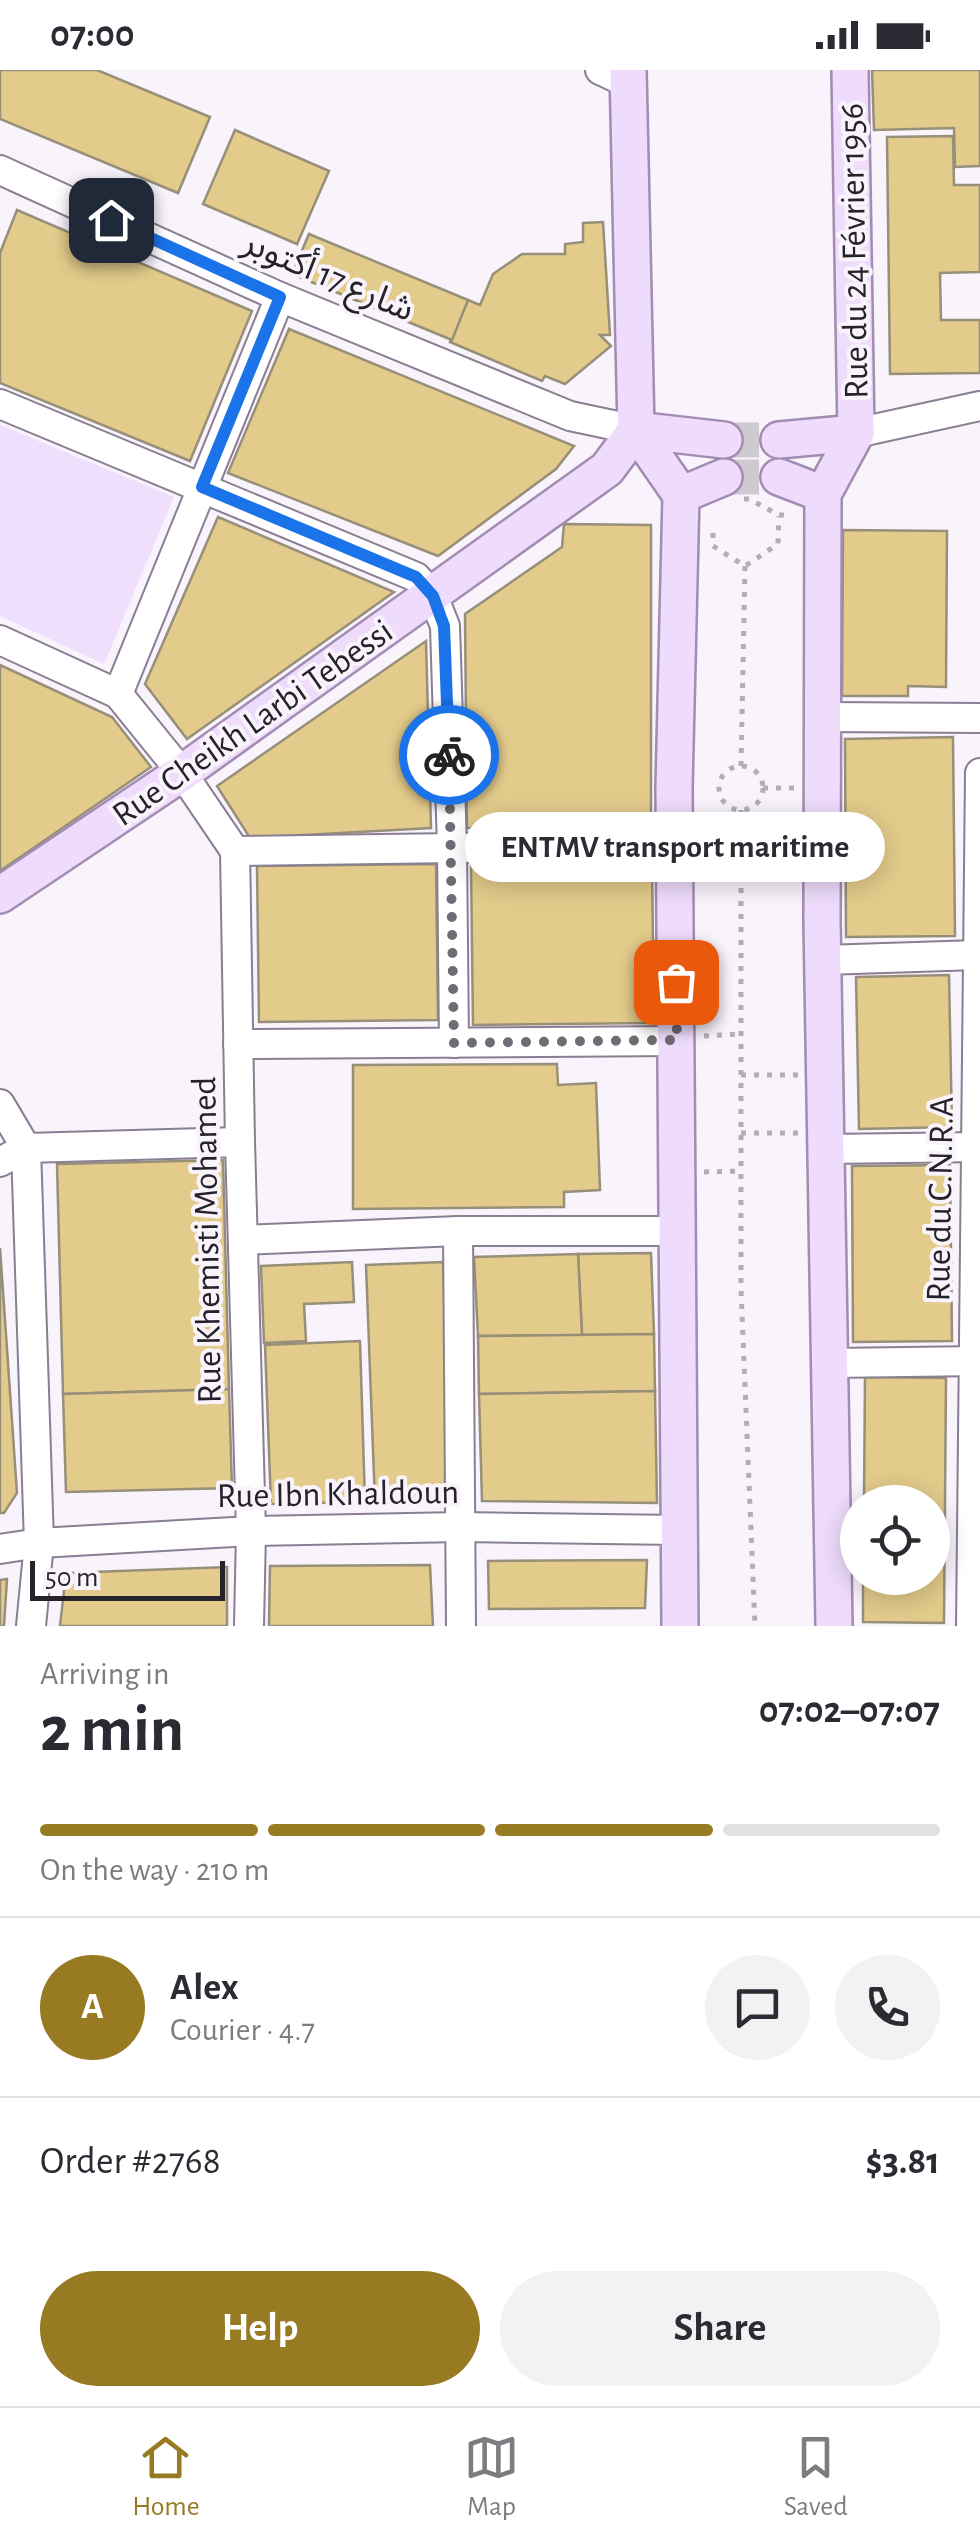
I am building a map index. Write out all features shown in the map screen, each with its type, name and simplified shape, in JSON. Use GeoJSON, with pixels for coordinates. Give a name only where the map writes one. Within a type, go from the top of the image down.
{"type":"FeatureCollection","features":[{"type":"Feature","properties":{"kind":"main road","name":"Rue du 24 Février 1956"},"geometry":{"type":"LineString","coordinates":[[850,70],[856,433]]}},
{"type":"Feature","properties":{"kind":"main road"},"geometry":{"type":"LineString","coordinates":[[619,74],[636,430],[681,496],[674,787],[680,1626]]}},
{"type":"Feature","properties":{"kind":"main road"},"geometry":{"type":"LineString","coordinates":[[636,430],[724,440]]}},
{"type":"Feature","properties":{"kind":"main road","name":"Rue Cheikh Larbi Tebessi"},"geometry":{"type":"LineString","coordinates":[[0,894],[182,774],[433,596],[608,468],[636,430]]}},
{"type":"Feature","properties":{"kind":"main road"},"geometry":{"type":"LineString","coordinates":[[779,440],[856,433]]}},
{"type":"Feature","properties":{"kind":"main road"},"geometry":{"type":"LineString","coordinates":[[834,1626],[823,960],[823,504],[856,433]]}},
{"type":"Feature","properties":{"kind":"main road"},"geometry":{"type":"LineString","coordinates":[[779,477],[823,504]]}},
{"type":"Feature","properties":{"kind":"main road"},"geometry":{"type":"LineString","coordinates":[[681,496],[731,488]]}},
{"type":"Feature","properties":{"kind":"street","name":"شارع 17 أكتوبر"},"geometry":{"type":"LineString","coordinates":[[3,180],[570,416],[636,430]]}},
{"type":"Feature","properties":{"kind":"street"},"geometry":{"type":"LineString","coordinates":[[118,694],[280,297]]}},
{"type":"Feature","properties":{"kind":"street"},"geometry":{"type":"LineString","coordinates":[[0,404],[416,577],[433,596],[444,626],[454,1043]]}},
{"type":"Feature","properties":{"kind":"street"},"geometry":{"type":"LineString","coordinates":[[856,433],[980,406]]}},
{"type":"Feature","properties":{"kind":"street"},"geometry":{"type":"LineString","coordinates":[[0,640],[118,694],[182,774],[235,851],[674,845]]}},
{"type":"Feature","properties":{"kind":"street"},"geometry":{"type":"LineString","coordinates":[[823,718],[980,718]]}},
{"type":"Feature","properties":{"kind":"street","name":"Rue du C.N.R.A"},"geometry":{"type":"LineString","coordinates":[[976,1625],[980,773]]}},
{"type":"Feature","properties":{"kind":"street","name":"Rue Khemisti Mohamed"},"geometry":{"type":"LineString","coordinates":[[235,851],[251,1531],[249,1626]]}},
{"type":"Feature","properties":{"kind":"street"},"geometry":{"type":"LineString","coordinates":[[823,960],[978,954]]}},
{"type":"Feature","properties":{"kind":"street"},"geometry":{"type":"LineString","coordinates":[[238,1044],[677,1040]]}},
{"type":"Feature","properties":{"kind":"street"},"geometry":{"type":"LineString","coordinates":[[0,1104],[26,1148],[38,1543],[31,1626]]}},
{"type":"Feature","properties":{"kind":"street"},"geometry":{"type":"LineString","coordinates":[[826,1141],[979,1147]]}},
{"type":"Feature","properties":{"kind":"street"},"geometry":{"type":"LineString","coordinates":[[0,1162],[26,1148],[240,1142]]}},
{"type":"Feature","properties":{"kind":"street"},"geometry":{"type":"LineString","coordinates":[[458,1231],[461,1626]]}},
{"type":"Feature","properties":{"kind":"street"},"geometry":{"type":"LineString","coordinates":[[243,1240],[458,1231],[676,1231]]}},
{"type":"Feature","properties":{"kind":"street"},"geometry":{"type":"LineString","coordinates":[[831,1363],[977,1361]]}},
{"type":"Feature","properties":{"kind":"street","name":"Rue Ibn Khaldoun"},"geometry":{"type":"LineString","coordinates":[[0,1550],[38,1543],[251,1531],[461,1526],[679,1530]]}},
{"type":"Feature","properties":{"kind":"path"},"geometry":{"type":"LineString","coordinates":[[731,488],[780,515],[823,504]]}},
{"type":"Feature","properties":{"kind":"path"},"geometry":{"type":"LineString","coordinates":[[745,566],[778,544],[780,515]]}},
{"type":"Feature","properties":{"kind":"path"},"geometry":{"type":"LineString","coordinates":[[713,531],[714,546],[745,566]]}},
{"type":"Feature","properties":{"kind":"path"},"geometry":{"type":"LineString","coordinates":[[741,766],[745,566]]}},
{"type":"Feature","properties":{"kind":"path"},"geometry":{"type":"LineString","coordinates":[[741,766],[757,772],[763,788],[757,804],[741,810],[725,804],[718,788],[724,772],[741,766]]}},
{"type":"Feature","properties":{"kind":"path"},"geometry":{"type":"LineString","coordinates":[[741,810],[741,1288],[755,1626]]}},
{"type":"Feature","properties":{"kind":"path"},"geometry":{"type":"LineString","coordinates":[[741,1075],[825,1075]]}},
{"type":"Feature","properties":{"kind":"path"},"geometry":{"type":"LineString","coordinates":[[741,1134],[826,1141]]}},
{"type":"Feature","properties":{"kind":"shaded area"},"geometry":{"type":"Polygon","coordinates":[[[0,425],[174,497],[104,664],[0,616],[0,425]]]}},
{"type":"Feature","properties":{"kind":"building"},"geometry":{"type":"Polygon","coordinates":[[[0,70],[97,70],[210,117],[178,193],[0,119],[0,70]]]}},
{"type":"Feature","properties":{"kind":"building"},"geometry":{"type":"Polygon","coordinates":[[[872,70],[980,70],[980,166],[955,167],[954,128],[874,130],[872,70]]]}},
{"type":"Feature","properties":{"kind":"building"},"geometry":{"type":"Polygon","coordinates":[[[235,130],[329,171],[297,244],[203,204],[235,130]]]}},
{"type":"Feature","properties":{"kind":"building"},"geometry":{"type":"Polygon","coordinates":[[[953,136],[954,185],[980,185],[980,272],[940,273],[941,320],[980,320],[980,373],[890,374],[887,137],[953,136]]]}},
{"type":"Feature","properties":{"kind":"building"},"geometry":{"type":"Polygon","coordinates":[[[17,210],[252,311],[190,461],[0,383],[0,253],[17,210]]]}},
{"type":"Feature","properties":{"kind":"building"},"geometry":{"type":"Polygon","coordinates":[[[603,222],[610,335],[600,335],[611,346],[565,384],[545,376],[542,381],[450,342],[468,300],[480,305],[493,274],[522,254],[565,254],[565,244],[583,242],[583,223],[603,222]]]}},
{"type":"Feature","properties":{"kind":"building"},"geometry":{"type":"Polygon","coordinates":[[[309,234],[468,300],[452,340],[292,274],[309,234]]]}},
{"type":"Feature","properties":{"kind":"building"},"geometry":{"type":"Polygon","coordinates":[[[289,329],[574,446],[556,469],[438,556],[228,473],[289,329]]]}},
{"type":"Feature","properties":{"kind":"building"},"geometry":{"type":"Polygon","coordinates":[[[218,517],[394,592],[187,739],[145,684],[218,517]]]}},
{"type":"Feature","properties":{"kind":"building"},"geometry":{"type":"Polygon","coordinates":[[[564,524],[651,525],[651,827],[467,828],[465,614],[562,547],[564,524]]]}},
{"type":"Feature","properties":{"kind":"building"},"geometry":{"type":"Polygon","coordinates":[[[843,530],[947,531],[946,687],[908,686],[908,696],[842,696],[843,530]]]}},
{"type":"Feature","properties":{"kind":"building"},"geometry":{"type":"Polygon","coordinates":[[[426,641],[431,828],[250,838],[217,786],[426,641]]]}},
{"type":"Feature","properties":{"kind":"building"},"geometry":{"type":"Polygon","coordinates":[[[0,665],[112,717],[151,767],[0,871],[0,665]]]}},
{"type":"Feature","properties":{"kind":"building"},"geometry":{"type":"Polygon","coordinates":[[[953,737],[955,936],[846,937],[845,739],[953,737]]]}},
{"type":"Feature","properties":{"kind":"building"},"geometry":{"type":"Polygon","coordinates":[[[436,864],[438,1020],[259,1022],[257,866],[436,864]]]}},
{"type":"Feature","properties":{"kind":"building"},"geometry":{"type":"Polygon","coordinates":[[[652,864],[654,1023],[473,1025],[471,866],[652,864]]]}},
{"type":"Feature","properties":{"kind":"building"},"geometry":{"type":"Polygon","coordinates":[[[949,975],[952,1127],[859,1129],[856,977],[949,975]]]}},
{"type":"Feature","properties":{"kind":"building"},"geometry":{"type":"Polygon","coordinates":[[[557,1064],[558,1085],[596,1083],[600,1190],[564,1192],[564,1207],[353,1209],[353,1065],[557,1064]]]}},
{"type":"Feature","properties":{"kind":"building"},"geometry":{"type":"Polygon","coordinates":[[[223,1160],[229,1389],[63,1394],[57,1164],[223,1160]]]}},
{"type":"Feature","properties":{"kind":"building"},"geometry":{"type":"Polygon","coordinates":[[[950,1165],[952,1341],[853,1342],[852,1166],[950,1165]]]}},
{"type":"Feature","properties":{"kind":"building"},"geometry":{"type":"Polygon","coordinates":[[[0,1248],[17,1493],[4,1513],[0,1513],[0,1248]]]}},
{"type":"Feature","properties":{"kind":"building"},"geometry":{"type":"Polygon","coordinates":[[[651,1253],[654,1334],[582,1335],[578,1254],[651,1253]]]}},
{"type":"Feature","properties":{"kind":"building"},"geometry":{"type":"Polygon","coordinates":[[[578,1254],[582,1335],[478,1336],[474,1257],[578,1254]]]}},
{"type":"Feature","properties":{"kind":"building"},"geometry":{"type":"Polygon","coordinates":[[[352,1262],[354,1302],[304,1304],[306,1341],[264,1343],[261,1266],[352,1262]]]}},
{"type":"Feature","properties":{"kind":"building"},"geometry":{"type":"Polygon","coordinates":[[[443,1262],[452,1500],[375,1503],[366,1265],[443,1262]]]}},
{"type":"Feature","properties":{"kind":"building"},"geometry":{"type":"Polygon","coordinates":[[[654,1334],[655,1391],[479,1394],[478,1336],[654,1334]]]}},
{"type":"Feature","properties":{"kind":"building"},"geometry":{"type":"Polygon","coordinates":[[[360,1341],[365,1502],[271,1504],[265,1345],[360,1341]]]}},
{"type":"Feature","properties":{"kind":"building"},"geometry":{"type":"Polygon","coordinates":[[[865,1377],[946,1378],[945,1485],[864,1485],[865,1377]]]}},
{"type":"Feature","properties":{"kind":"building"},"geometry":{"type":"Polygon","coordinates":[[[229,1389],[232,1488],[66,1492],[63,1394],[229,1389]]]}},
{"type":"Feature","properties":{"kind":"building"},"geometry":{"type":"Polygon","coordinates":[[[655,1391],[657,1503],[482,1501],[479,1394],[655,1391]]]}},
{"type":"Feature","properties":{"kind":"building"},"geometry":{"type":"Polygon","coordinates":[[[647,1560],[645,1608],[489,1609],[488,1561],[647,1560]]]}},
{"type":"Feature","properties":{"kind":"building"},"geometry":{"type":"Polygon","coordinates":[[[430,1565],[433,1626],[269,1626],[270,1566],[430,1565]]]}},
{"type":"Feature","properties":{"kind":"building"},"geometry":{"type":"Polygon","coordinates":[[[227,1567],[227,1626],[60,1626],[66,1573],[227,1567]]]}},
{"type":"Feature","properties":{"kind":"building"},"geometry":{"type":"Polygon","coordinates":[[[7,1579],[4,1626],[0,1626],[0,1580],[7,1579]]]}},
{"type":"Feature","properties":{"kind":"building"},"geometry":{"type":"Polygon","coordinates":[[[863,1595],[944,1595],[944,1623],[863,1622],[863,1595]]]}},
{"type":"Feature","properties":{"kind":"tunnel"},"geometry":{"type":"LineString","coordinates":[[724,440],[779,440]]}},
{"type":"Feature","properties":{"kind":"tunnel"},"geometry":{"type":"LineString","coordinates":[[724,477],[779,477]]}},
{"type":"Feature","properties":{"kind":"way so far"},"geometry":{"type":"LineString","coordinates":[[449,755],[454,1043],[677,1040],[676,982]]}},
{"type":"Feature","properties":{"kind":"place","name":"ENTMV transport maritime"},"geometry":{"type":"Point","coordinates":[676,982]}},
{"type":"Feature","properties":{"kind":"route"},"geometry":{"type":"LineString","coordinates":[[111,220],[280,297],[202,487],[416,577],[433,596],[444,626],[449,755]]}}]}
